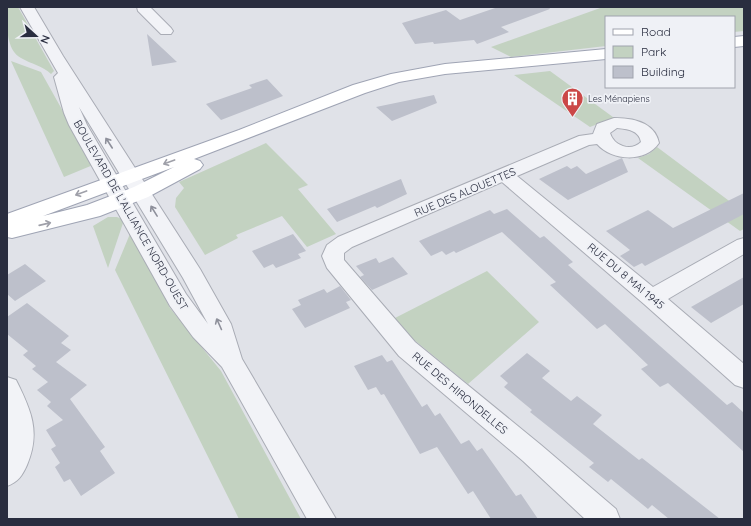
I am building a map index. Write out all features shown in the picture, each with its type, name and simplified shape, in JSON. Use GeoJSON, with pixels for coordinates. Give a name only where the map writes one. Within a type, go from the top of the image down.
{"type":"FeatureCollection","features":[{"type":"Feature","properties":{"kind":"main road"},"geometry":{"type":"LineString","coordinates":[[7,222],[110,182],[136,184],[202,160],[245,134],[359,89],[397,78],[445,69],[605,54]]}},
{"type":"Feature","properties":{"kind":"main road"},"geometry":{"type":"LineString","coordinates":[[7,232],[70,218],[121,200],[136,184]]}},
{"type":"Feature","properties":{"kind":"street","name":"BOULEVARD DE L'ALLIANCE NORD-OUEST"},"geometry":{"type":"LineString","coordinates":[[27,7],[55,56],[136,184],[213,311],[220,324],[231,361],[322,519]]}},
{"type":"Feature","properties":{"kind":"street"},"geometry":{"type":"LineString","coordinates":[[145,7],[143,8],[166,31]]}},
{"type":"Feature","properties":{"kind":"street","name":"BOULEVARD DE L'ALLIANCE NORD-OUEST"},"geometry":{"type":"LineString","coordinates":[[55,56],[72,113],[110,182],[182,306],[201,331],[231,361]]}},
{"type":"Feature","properties":{"kind":"street","name":"RUE DES ALOUETTES"},"geometry":{"type":"LineString","coordinates":[[333,252],[345,242],[505,176],[585,140],[601,138]]}},
{"type":"Feature","properties":{"kind":"street","name":"RUE DU 8 MAI 1945"},"geometry":{"type":"LineString","coordinates":[[505,176],[652,298],[744,378]]}},
{"type":"Feature","properties":{"kind":"street"},"geometry":{"type":"LineString","coordinates":[[652,298],[744,245]]}},
{"type":"Feature","properties":{"kind":"street","name":"RUE DES HIRONDELLES"},"geometry":{"type":"LineString","coordinates":[[333,252],[332,257],[334,263],[407,349],[532,453],[606,519]]}},
{"type":"Feature","properties":{"kind":"street"},"geometry":{"type":"LineString","coordinates":[[7,387],[17,412],[22,442],[15,464],[7,474]]}},
{"type":"Feature","properties":{"kind":"green space"},"geometry":{"type":"Polygon","coordinates":[[[7,7],[18,7],[54,71],[51,74],[21,58],[12,49],[8,35],[7,7]]]}},
{"type":"Feature","properties":{"kind":"green space"},"geometry":{"type":"Polygon","coordinates":[[[603,7],[744,7],[744,31],[735,32],[735,16],[605,16],[605,46],[511,57],[491,47],[603,7]]]}},
{"type":"Feature","properties":{"kind":"green space"},"geometry":{"type":"Polygon","coordinates":[[[11,61],[41,72],[93,165],[64,177],[11,61]]]}},
{"type":"Feature","properties":{"kind":"green space"},"geometry":{"type":"Polygon","coordinates":[[[550,71],[617,120],[603,122],[590,127],[514,75],[550,71]]]}},
{"type":"Feature","properties":{"kind":"green space"},"geometry":{"type":"Polygon","coordinates":[[[266,143],[308,185],[298,189],[336,234],[307,247],[282,216],[236,235],[238,238],[205,255],[175,207],[176,198],[184,188],[179,182],[266,143]]]}},
{"type":"Feature","properties":{"kind":"green space"},"geometry":{"type":"Polygon","coordinates":[[[657,147],[744,212],[744,229],[740,231],[638,158],[649,154],[657,147]]]}},
{"type":"Feature","properties":{"kind":"green space"},"geometry":{"type":"Polygon","coordinates":[[[108,217],[117,217],[124,220],[108,268],[93,226],[108,217]]]}},
{"type":"Feature","properties":{"kind":"green space"},"geometry":{"type":"Polygon","coordinates":[[[132,229],[170,308],[221,371],[301,519],[239,519],[115,270],[132,229]]]}},
{"type":"Feature","properties":{"kind":"green space"},"geometry":{"type":"Polygon","coordinates":[[[487,271],[539,322],[468,384],[413,339],[395,318],[487,271]]]}},
{"type":"Feature","properties":{"kind":"building"},"geometry":{"type":"Polygon","coordinates":[[[498,7],[549,7],[550,9],[501,27],[509,32],[477,44],[474,40],[434,44],[433,42],[415,44],[402,23],[446,10],[460,20],[498,7]]]}},
{"type":"Feature","properties":{"kind":"building"},"geometry":{"type":"Polygon","coordinates":[[[147,34],[177,62],[152,66],[147,34]]]}},
{"type":"Feature","properties":{"kind":"building"},"geometry":{"type":"Polygon","coordinates":[[[267,79],[283,96],[221,120],[206,104],[252,88],[249,85],[267,79]]]}},
{"type":"Feature","properties":{"kind":"building"},"geometry":{"type":"Polygon","coordinates":[[[434,95],[437,103],[392,121],[376,107],[434,95]]]}},
{"type":"Feature","properties":{"kind":"building"},"geometry":{"type":"Polygon","coordinates":[[[622,158],[628,172],[568,200],[539,179],[567,166],[571,169],[577,166],[586,174],[622,158]]]}},
{"type":"Feature","properties":{"kind":"building"},"geometry":{"type":"Polygon","coordinates":[[[401,179],[407,194],[377,208],[375,206],[337,222],[327,209],[401,179]]]}},
{"type":"Feature","properties":{"kind":"building"},"geometry":{"type":"Polygon","coordinates":[[[744,193],[744,214],[645,266],[642,263],[634,267],[620,256],[630,250],[606,231],[648,210],[673,228],[744,193]]]}},
{"type":"Feature","properties":{"kind":"building"},"geometry":{"type":"Polygon","coordinates":[[[507,209],[540,238],[544,236],[573,262],[568,265],[727,405],[732,402],[744,413],[744,452],[668,383],[660,387],[641,369],[648,365],[605,324],[597,329],[550,285],[556,282],[502,232],[456,253],[454,251],[446,255],[442,251],[431,256],[419,241],[490,210],[494,214],[507,209]]]}},
{"type":"Feature","properties":{"kind":"building"},"geometry":{"type":"Polygon","coordinates":[[[293,234],[306,251],[298,254],[301,258],[276,268],[273,264],[264,268],[252,251],[293,234]]]}},
{"type":"Feature","properties":{"kind":"building"},"geometry":{"type":"Polygon","coordinates":[[[393,257],[408,274],[372,290],[360,277],[364,275],[356,266],[376,258],[379,263],[393,257]]]}},
{"type":"Feature","properties":{"kind":"building"},"geometry":{"type":"Polygon","coordinates":[[[25,264],[46,281],[15,301],[7,294],[7,275],[25,264]]]}},
{"type":"Feature","properties":{"kind":"building"},"geometry":{"type":"Polygon","coordinates":[[[744,277],[744,304],[711,323],[691,307],[744,277]]]}},
{"type":"Feature","properties":{"kind":"building"},"geometry":{"type":"Polygon","coordinates":[[[340,286],[351,300],[346,302],[350,308],[305,328],[292,309],[301,305],[298,300],[324,289],[327,293],[340,286]]]}},
{"type":"Feature","properties":{"kind":"building"},"geometry":{"type":"Polygon","coordinates":[[[27,303],[69,336],[61,343],[71,350],[56,362],[87,385],[70,399],[105,447],[100,451],[115,473],[81,496],[70,479],[64,482],[55,467],[60,463],[51,449],[56,446],[46,430],[63,420],[47,406],[51,402],[37,390],[48,382],[32,369],[36,366],[23,355],[28,351],[7,334],[7,317],[27,303]]]}},
{"type":"Feature","properties":{"kind":"building"},"geometry":{"type":"Polygon","coordinates":[[[527,353],[550,371],[542,378],[571,401],[577,396],[602,415],[593,424],[639,460],[642,458],[720,519],[669,519],[652,505],[648,509],[611,479],[608,482],[589,467],[594,463],[530,412],[532,410],[504,387],[508,383],[500,376],[527,353]]]}},
{"type":"Feature","properties":{"kind":"building"},"geometry":{"type":"Polygon","coordinates":[[[382,355],[387,362],[392,360],[422,407],[427,404],[435,416],[440,413],[461,444],[469,440],[477,451],[482,448],[516,496],[521,494],[538,519],[491,519],[473,491],[468,494],[437,447],[420,454],[384,394],[381,395],[376,387],[368,390],[354,366],[382,355]]]}},
{"type":"Feature","properties":{"kind":"place","name":"Les Ménapiens"},"geometry":{"type":"Point","coordinates":[572,118]}}]}
